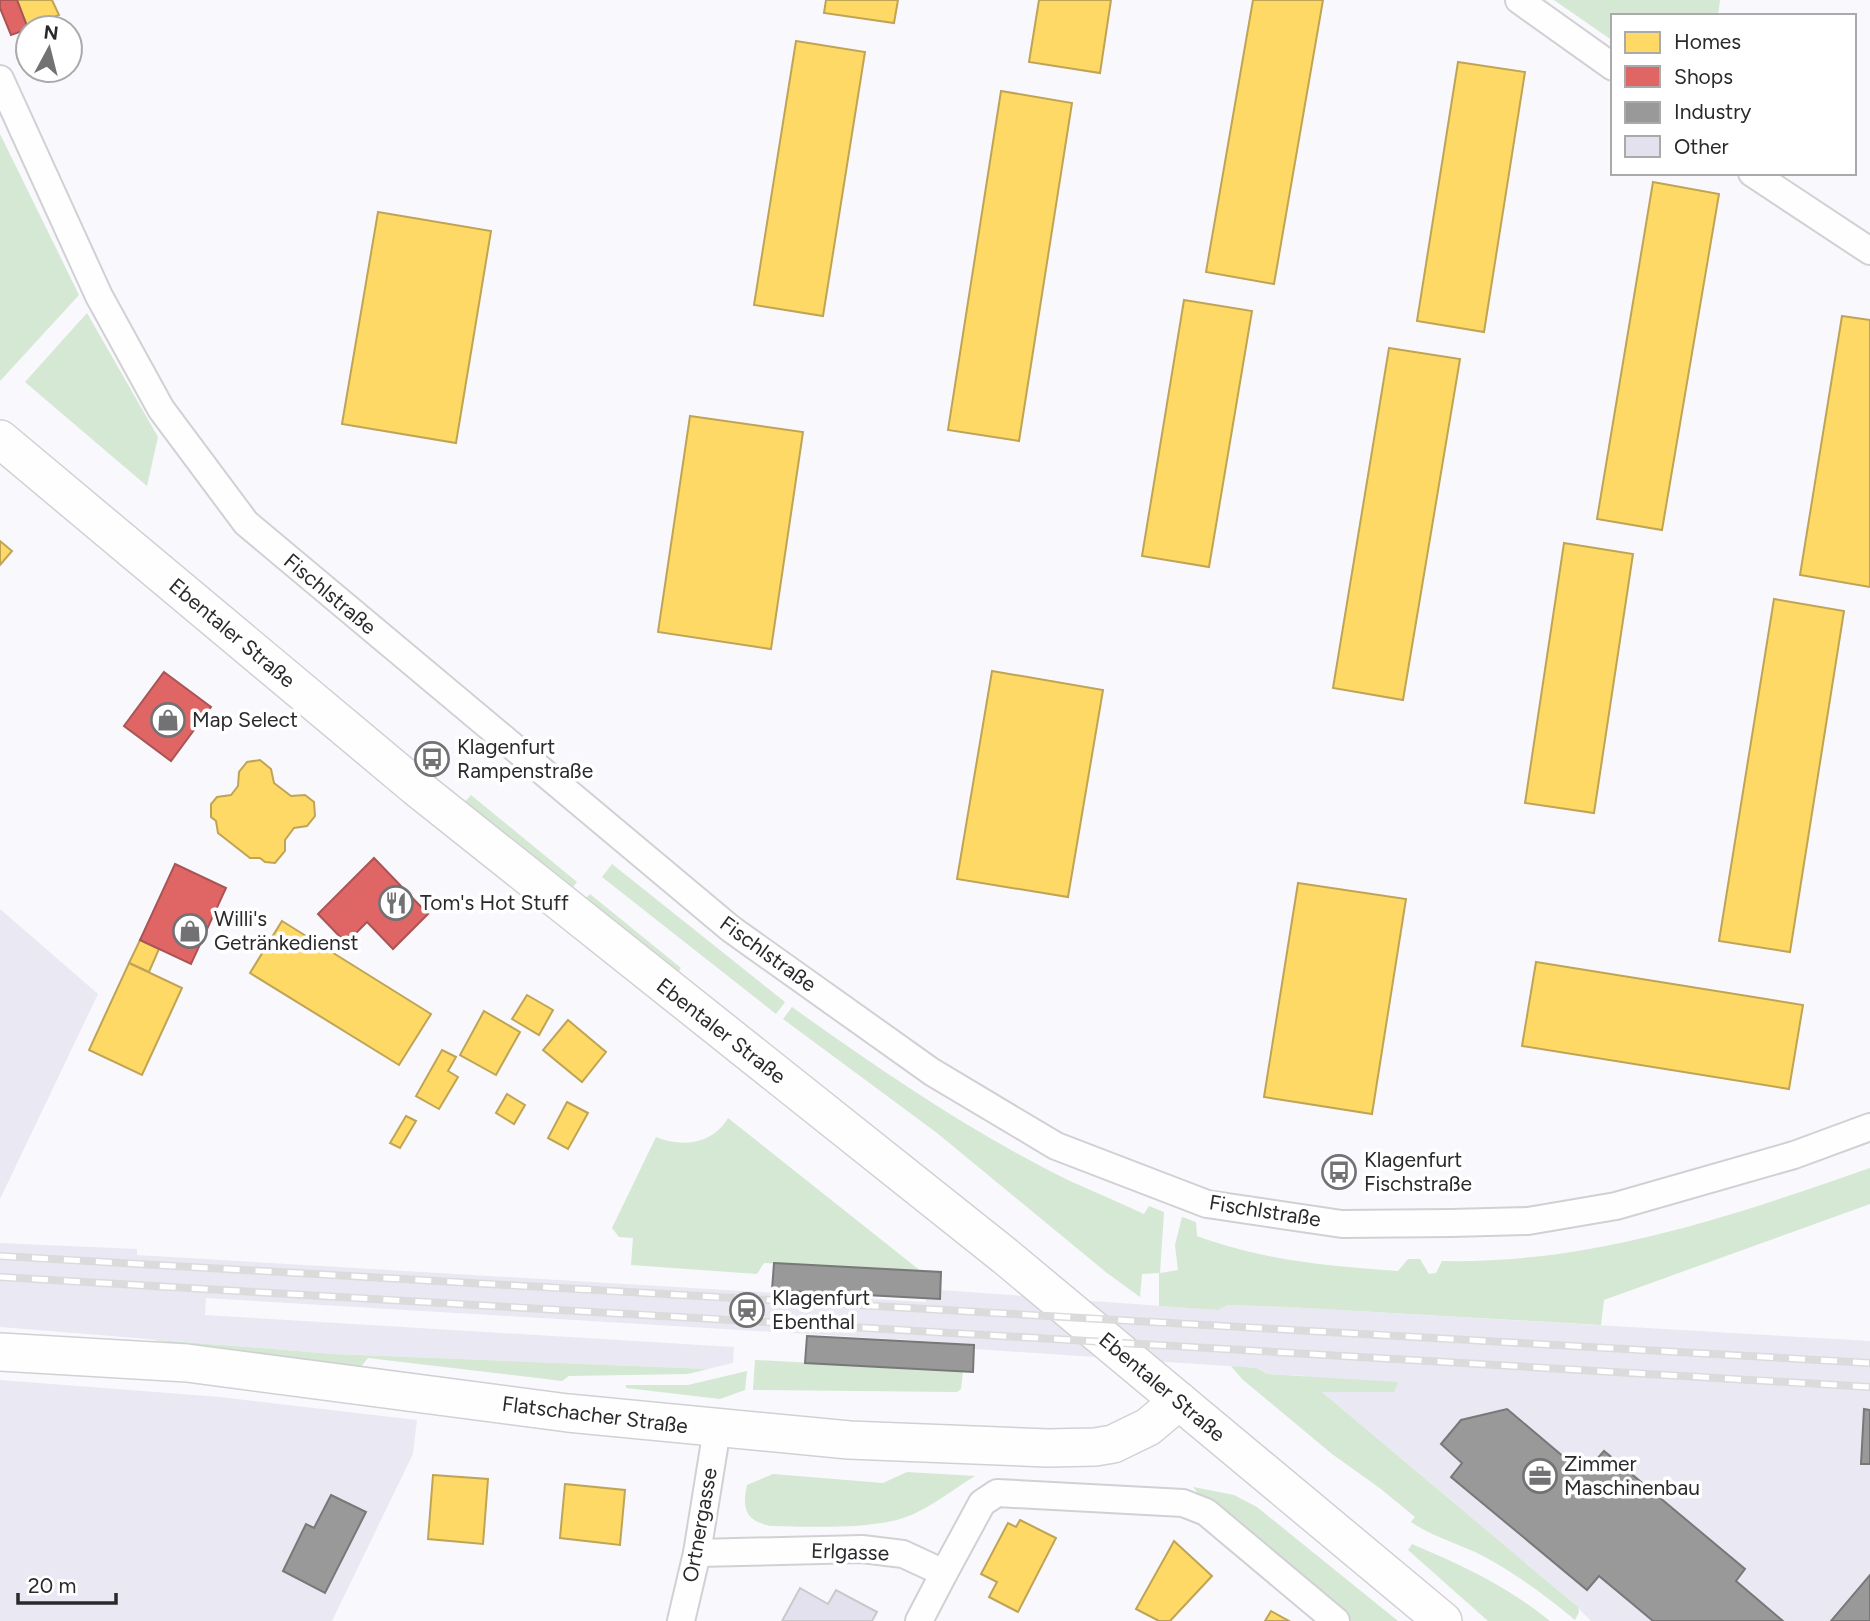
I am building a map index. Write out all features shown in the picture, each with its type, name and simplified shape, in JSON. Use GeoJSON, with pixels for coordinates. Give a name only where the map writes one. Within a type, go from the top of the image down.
{"type":"FeatureCollection","features":[{"type":"Feature","properties":{"kind":"main road","name":"Ebentaler Straße"},"geometry":{"type":"LineString","coordinates":[[0,439],[427,795],[672,993],[894,1166],[1443,1621]]}},
{"type":"Feature","properties":{"kind":"main road","name":"Flatschacher Straße"},"geometry":{"type":"LineString","coordinates":[[0,1352],[187,1363],[568,1413],[849,1440],[1048,1448],[1095,1447],[1113,1444],[1149,1427],[1179,1401]]}},
{"type":"Feature","properties":{"kind":"street"},"geometry":{"type":"LineString","coordinates":[[1519,0],[1611,66]]}},
{"type":"Feature","properties":{"kind":"street","name":"Fischlstraße"},"geometry":{"type":"LineString","coordinates":[[0,79],[99,296],[161,409],[246,523],[731,929],[932,1072],[1056,1146],[1207,1204],[1342,1224],[1451,1223],[1528,1221],[1616,1206],[1794,1155],[1870,1127]]}},
{"type":"Feature","properties":{"kind":"street"},"geometry":{"type":"LineString","coordinates":[[1755,175],[1870,251]]}},
{"type":"Feature","properties":{"kind":"street","name":"Ortnergasse"},"geometry":{"type":"LineString","coordinates":[[681,1621],[697,1553],[717,1429]]}},
{"type":"Feature","properties":{"kind":"street"},"geometry":{"type":"LineString","coordinates":[[919,1621],[982,1503],[997,1493],[1183,1503],[1206,1512],[1336,1621]]}},
{"type":"Feature","properties":{"kind":"street","name":"Erlgasse"},"geometry":{"type":"LineString","coordinates":[[697,1553],[862,1549],[903,1554],[944,1573]]}},
{"type":"Feature","properties":{"kind":"shaded area"},"geometry":{"type":"Polygon","coordinates":[[[0,909],[98,994],[0,1199],[0,909]]]}},
{"type":"Feature","properties":{"kind":"shaded area"},"geometry":{"type":"Polygon","coordinates":[[[0,1243],[137,1249],[137,1255],[926,1302],[927,1289],[1218,1310],[1228,1305],[1288,1307],[1870,1341],[1870,1621],[1591,1621],[1571,1601],[1305,1376],[1267,1374],[1257,1368],[974,1349],[974,1344],[206,1298],[205,1315],[734,1347],[733,1363],[708,1369],[334,1354],[0,1327],[0,1243]]]}},
{"type":"Feature","properties":{"kind":"shaded area"},"geometry":{"type":"Polygon","coordinates":[[[0,1380],[220,1397],[417,1420],[413,1454],[332,1621],[0,1621],[0,1380]]]}},
{"type":"Feature","properties":{"kind":"green space"},"geometry":{"type":"Polygon","coordinates":[[[1554,0],[1720,0],[1718,14],[1611,14],[1611,40],[1554,0]]]}},
{"type":"Feature","properties":{"kind":"green space"},"geometry":{"type":"Polygon","coordinates":[[[0,134],[79,295],[0,381],[0,134]]]}},
{"type":"Feature","properties":{"kind":"green space"},"geometry":{"type":"Polygon","coordinates":[[[87,313],[158,437],[147,486],[25,382],[87,313]]]}},
{"type":"Feature","properties":{"kind":"green space"},"geometry":{"type":"Polygon","coordinates":[[[471,795],[577,882],[569,892],[463,804],[471,795]]]}},
{"type":"Feature","properties":{"kind":"green space"},"geometry":{"type":"Polygon","coordinates":[[[612,864],[785,1002],[776,1014],[602,877],[612,864]]]}},
{"type":"Feature","properties":{"kind":"green space"},"geometry":{"type":"Polygon","coordinates":[[[590,894],[681,968],[677,974],[582,902],[590,894]]]}},
{"type":"Feature","properties":{"kind":"green space"},"geometry":{"type":"Polygon","coordinates":[[[792,1007],[927,1100],[1034,1162],[1144,1214],[1149,1206],[1164,1212],[1160,1273],[1178,1270],[1175,1245],[1182,1217],[1196,1222],[1197,1236],[1272,1257],[1398,1271],[1408,1259],[1420,1259],[1429,1274],[1436,1273],[1442,1261],[1553,1255],[1660,1234],[1765,1204],[1870,1168],[1870,1204],[1604,1300],[1601,1325],[1288,1307],[1228,1305],[1218,1310],[1159,1306],[1159,1273],[1142,1274],[1140,1297],[937,1133],[783,1019],[792,1007]]]}},
{"type":"Feature","properties":{"kind":"green space"},"geometry":{"type":"Polygon","coordinates":[[[728,1118],[922,1272],[764,1263],[757,1274],[631,1265],[633,1238],[619,1237],[612,1228],[656,1137],[686,1143],[696,1141],[714,1133],[728,1118]]]}},
{"type":"Feature","properties":{"kind":"green space"},"geometry":{"type":"Polygon","coordinates":[[[146,1339],[334,1354],[708,1369],[688,1374],[569,1376],[562,1381],[368,1358],[360,1368],[146,1339]]]}},
{"type":"Feature","properties":{"kind":"green space"},"geometry":{"type":"Polygon","coordinates":[[[755,1360],[963,1371],[961,1389],[957,1392],[753,1390],[755,1360]]]}},
{"type":"Feature","properties":{"kind":"green space"},"geometry":{"type":"Polygon","coordinates":[[[1231,1366],[1257,1368],[1267,1374],[1398,1382],[1394,1392],[1322,1392],[1578,1607],[1575,1620],[1497,1564],[1411,1522],[1415,1517],[1332,1454],[1242,1379],[1231,1366]]]}},
{"type":"Feature","properties":{"kind":"green space"},"geometry":{"type":"Polygon","coordinates":[[[747,1371],[745,1390],[720,1399],[626,1388],[626,1385],[688,1385],[747,1371]]]}},
{"type":"Feature","properties":{"kind":"green space"},"geometry":{"type":"Polygon","coordinates":[[[907,1472],[975,1476],[919,1511],[886,1522],[836,1527],[770,1526],[750,1517],[745,1507],[747,1485],[773,1474],[883,1483],[907,1472]]]}},
{"type":"Feature","properties":{"kind":"green space"},"geometry":{"type":"Polygon","coordinates":[[[1193,1487],[1234,1495],[1257,1507],[1398,1621],[1351,1621],[1201,1497],[1193,1487]]]}},
{"type":"Feature","properties":{"kind":"green space"},"geometry":{"type":"Polygon","coordinates":[[[1412,1544],[1484,1578],[1550,1621],[1488,1621],[1408,1550],[1412,1544]]]}},
{"type":"Feature","properties":{"kind":"building: Homes"},"geometry":{"type":"Polygon","coordinates":[[[17,0],[52,0],[59,14],[22,14],[17,0]]]}},
{"type":"Feature","properties":{"kind":"building: Homes"},"geometry":{"type":"Polygon","coordinates":[[[826,0],[898,0],[894,23],[824,13],[826,0]]]}},
{"type":"Feature","properties":{"kind":"building: Homes"},"geometry":{"type":"Polygon","coordinates":[[[1039,0],[1111,0],[1100,73],[1029,62],[1039,0]]]}},
{"type":"Feature","properties":{"kind":"building: Homes"},"geometry":{"type":"Polygon","coordinates":[[[1253,0],[1323,0],[1274,284],[1206,272],[1253,0]]]}},
{"type":"Feature","properties":{"kind":"building: Homes"},"geometry":{"type":"Polygon","coordinates":[[[796,41],[865,52],[823,316],[754,305],[796,41]]]}},
{"type":"Feature","properties":{"kind":"building: Homes"},"geometry":{"type":"Polygon","coordinates":[[[1458,62],[1525,72],[1484,332],[1417,321],[1458,62]]]}},
{"type":"Feature","properties":{"kind":"building: Homes"},"geometry":{"type":"Polygon","coordinates":[[[1001,91],[1072,103],[1019,441],[948,430],[1001,91]]]}},
{"type":"Feature","properties":{"kind":"building: Homes"},"geometry":{"type":"Polygon","coordinates":[[[1653,182],[1719,194],[1662,530],[1597,519],[1653,182]]]}},
{"type":"Feature","properties":{"kind":"building: Homes"},"geometry":{"type":"Polygon","coordinates":[[[378,212],[491,231],[456,443],[342,424],[378,212]]]}},
{"type":"Feature","properties":{"kind":"building: Homes"},"geometry":{"type":"Polygon","coordinates":[[[1184,300],[1252,311],[1209,567],[1142,556],[1184,300]]]}},
{"type":"Feature","properties":{"kind":"building: Homes"},"geometry":{"type":"Polygon","coordinates":[[[1842,316],[1870,320],[1870,587],[1800,575],[1842,316]]]}},
{"type":"Feature","properties":{"kind":"building: Homes"},"geometry":{"type":"Polygon","coordinates":[[[1389,348],[1460,359],[1403,700],[1333,688],[1389,348]]]}},
{"type":"Feature","properties":{"kind":"building: Homes"},"geometry":{"type":"Polygon","coordinates":[[[690,416],[803,432],[771,649],[658,632],[690,416]]]}},
{"type":"Feature","properties":{"kind":"building: Homes"},"geometry":{"type":"Polygon","coordinates":[[[0,541],[12,551],[0,565],[0,541]]]}},
{"type":"Feature","properties":{"kind":"building: Homes"},"geometry":{"type":"Polygon","coordinates":[[[1564,543],[1633,554],[1594,813],[1525,803],[1564,543]]]}},
{"type":"Feature","properties":{"kind":"building: Homes"},"geometry":{"type":"Polygon","coordinates":[[[1774,599],[1844,611],[1790,952],[1719,941],[1774,599]]]}},
{"type":"Feature","properties":{"kind":"building: Homes"},"geometry":{"type":"Polygon","coordinates":[[[992,671],[1103,690],[1068,897],[957,879],[992,671]]]}},
{"type":"Feature","properties":{"kind":"building: Homes"},"geometry":{"type":"Polygon","coordinates":[[[260,760],[271,769],[274,783],[291,796],[305,795],[314,802],[315,816],[307,826],[294,828],[285,840],[285,851],[275,863],[250,858],[218,833],[216,821],[211,817],[211,804],[217,797],[231,795],[238,786],[239,772],[247,762],[260,760]]]}},
{"type":"Feature","properties":{"kind":"building: Homes"},"geometry":{"type":"Polygon","coordinates":[[[1298,883],[1406,899],[1372,1114],[1264,1097],[1298,883]]]}},
{"type":"Feature","properties":{"kind":"building: Homes"},"geometry":{"type":"Polygon","coordinates":[[[282,921],[431,1014],[399,1065],[250,973],[282,921]]]}},
{"type":"Feature","properties":{"kind":"building: Homes"},"geometry":{"type":"Polygon","coordinates":[[[140,940],[159,949],[149,972],[129,963],[140,940]]]}},
{"type":"Feature","properties":{"kind":"building: Homes"},"geometry":{"type":"Polygon","coordinates":[[[1536,962],[1803,1005],[1789,1089],[1522,1046],[1536,962]]]}},
{"type":"Feature","properties":{"kind":"building: Homes"},"geometry":{"type":"Polygon","coordinates":[[[129,963],[182,988],[142,1075],[89,1050],[129,963]]]}},
{"type":"Feature","properties":{"kind":"building: Homes"},"geometry":{"type":"Polygon","coordinates":[[[527,995],[553,1010],[539,1035],[512,1019],[527,995]]]}},
{"type":"Feature","properties":{"kind":"building: Homes"},"geometry":{"type":"Polygon","coordinates":[[[484,1011],[520,1032],[496,1075],[460,1055],[484,1011]]]}},
{"type":"Feature","properties":{"kind":"building: Homes"},"geometry":{"type":"Polygon","coordinates":[[[568,1020],[606,1052],[582,1082],[543,1050],[568,1020]]]}},
{"type":"Feature","properties":{"kind":"building: Homes"},"geometry":{"type":"Polygon","coordinates":[[[442,1050],[456,1057],[448,1071],[458,1077],[439,1109],[416,1096],[442,1050]]]}},
{"type":"Feature","properties":{"kind":"building: Homes"},"geometry":{"type":"Polygon","coordinates":[[[507,1094],[525,1105],[514,1124],[496,1113],[507,1094]]]}},
{"type":"Feature","properties":{"kind":"building: Homes"},"geometry":{"type":"Polygon","coordinates":[[[567,1102],[588,1113],[568,1149],[548,1138],[567,1102]]]}},
{"type":"Feature","properties":{"kind":"building: Homes"},"geometry":{"type":"Polygon","coordinates":[[[406,1116],[416,1121],[400,1148],[390,1143],[406,1116]]]}},
{"type":"Feature","properties":{"kind":"building: Homes"},"geometry":{"type":"Polygon","coordinates":[[[433,1475],[488,1479],[483,1544],[428,1539],[433,1475]]]}},
{"type":"Feature","properties":{"kind":"building: Homes"},"geometry":{"type":"Polygon","coordinates":[[[565,1484],[625,1490],[620,1545],[560,1538],[565,1484]]]}},
{"type":"Feature","properties":{"kind":"building: Homes"},"geometry":{"type":"Polygon","coordinates":[[[1020,1520],[1056,1538],[1018,1612],[989,1597],[997,1582],[981,1574],[1008,1523],[1016,1527],[1020,1520]]]}},
{"type":"Feature","properties":{"kind":"building: Homes"},"geometry":{"type":"Polygon","coordinates":[[[1174,1541],[1212,1576],[1170,1621],[1159,1621],[1136,1609],[1174,1541]]]}},
{"type":"Feature","properties":{"kind":"building: Homes"},"geometry":{"type":"Polygon","coordinates":[[[1271,1611],[1289,1621],[1265,1621],[1271,1611]]]}},
{"type":"Feature","properties":{"kind":"building: Shops"},"geometry":{"type":"Polygon","coordinates":[[[0,0],[17,0],[22,14],[14,14],[14,34],[11,35],[0,8],[0,0]]]}},
{"type":"Feature","properties":{"kind":"building: Shops"},"geometry":{"type":"Polygon","coordinates":[[[164,672],[211,707],[171,761],[124,726],[164,672]]]}},
{"type":"Feature","properties":{"kind":"building: Shops"},"geometry":{"type":"Polygon","coordinates":[[[374,858],[428,914],[393,949],[367,922],[346,943],[318,914],[374,858]]]}},
{"type":"Feature","properties":{"kind":"building: Shops"},"geometry":{"type":"Polygon","coordinates":[[[175,864],[226,888],[191,964],[140,940],[175,864]]]}},
{"type":"Feature","properties":{"kind":"building: Industry"},"geometry":{"type":"Polygon","coordinates":[[[774,1263],[941,1272],[940,1299],[772,1290],[774,1263]]]}},
{"type":"Feature","properties":{"kind":"building: Industry"},"geometry":{"type":"Polygon","coordinates":[[[807,1336],[974,1345],[973,1372],[805,1363],[807,1336]]]}},
{"type":"Feature","properties":{"kind":"building: Industry"},"geometry":{"type":"Polygon","coordinates":[[[1507,1409],[1584,1474],[1604,1451],[1745,1569],[1736,1581],[1783,1621],[1653,1621],[1599,1576],[1587,1590],[1451,1477],[1462,1463],[1441,1444],[1461,1420],[1507,1409]]]}},
{"type":"Feature","properties":{"kind":"building: Industry"},"geometry":{"type":"Polygon","coordinates":[[[1864,1409],[1870,1410],[1870,1464],[1861,1464],[1864,1409]]]}},
{"type":"Feature","properties":{"kind":"building: Industry"},"geometry":{"type":"Polygon","coordinates":[[[331,1495],[366,1512],[325,1593],[283,1571],[306,1524],[314,1528],[331,1495]]]}},
{"type":"Feature","properties":{"kind":"building: Industry"},"geometry":{"type":"Polygon","coordinates":[[[1870,1575],[1870,1621],[1831,1621],[1870,1575]]]}},
{"type":"Feature","properties":{"kind":"building: Other"},"geometry":{"type":"Polygon","coordinates":[[[800,1588],[828,1604],[836,1590],[877,1612],[872,1621],[782,1621],[800,1588]]]}},
{"type":"Feature","properties":{"kind":"railway"},"geometry":{"type":"LineString","coordinates":[[0,1256],[1870,1363]]}},
{"type":"Feature","properties":{"kind":"railway"},"geometry":{"type":"LineString","coordinates":[[0,1277],[1870,1387]]}},
{"type":"Feature","properties":{"kind":"place","name":"Map Select"},"geometry":{"type":"Point","coordinates":[168,720]}},
{"type":"Feature","properties":{"kind":"place","name":"Klagenfurt Rampenstraße"},"geometry":{"type":"Point","coordinates":[432,759]}},
{"type":"Feature","properties":{"kind":"place","name":"Tom's Hot Stuff"},"geometry":{"type":"Point","coordinates":[396,903]}},
{"type":"Feature","properties":{"kind":"place","name":"Willi's Getränkedienst"},"geometry":{"type":"Point","coordinates":[190,931]}},
{"type":"Feature","properties":{"kind":"place","name":"Klagenfurt Fischstraße"},"geometry":{"type":"Point","coordinates":[1339,1172]}},
{"type":"Feature","properties":{"kind":"place","name":"Klagenfurt Ebenthal"},"geometry":{"type":"Point","coordinates":[747,1310]}},
{"type":"Feature","properties":{"kind":"place","name":"Zimmer Maschinenbau"},"geometry":{"type":"Point","coordinates":[1540,1476]}}]}
